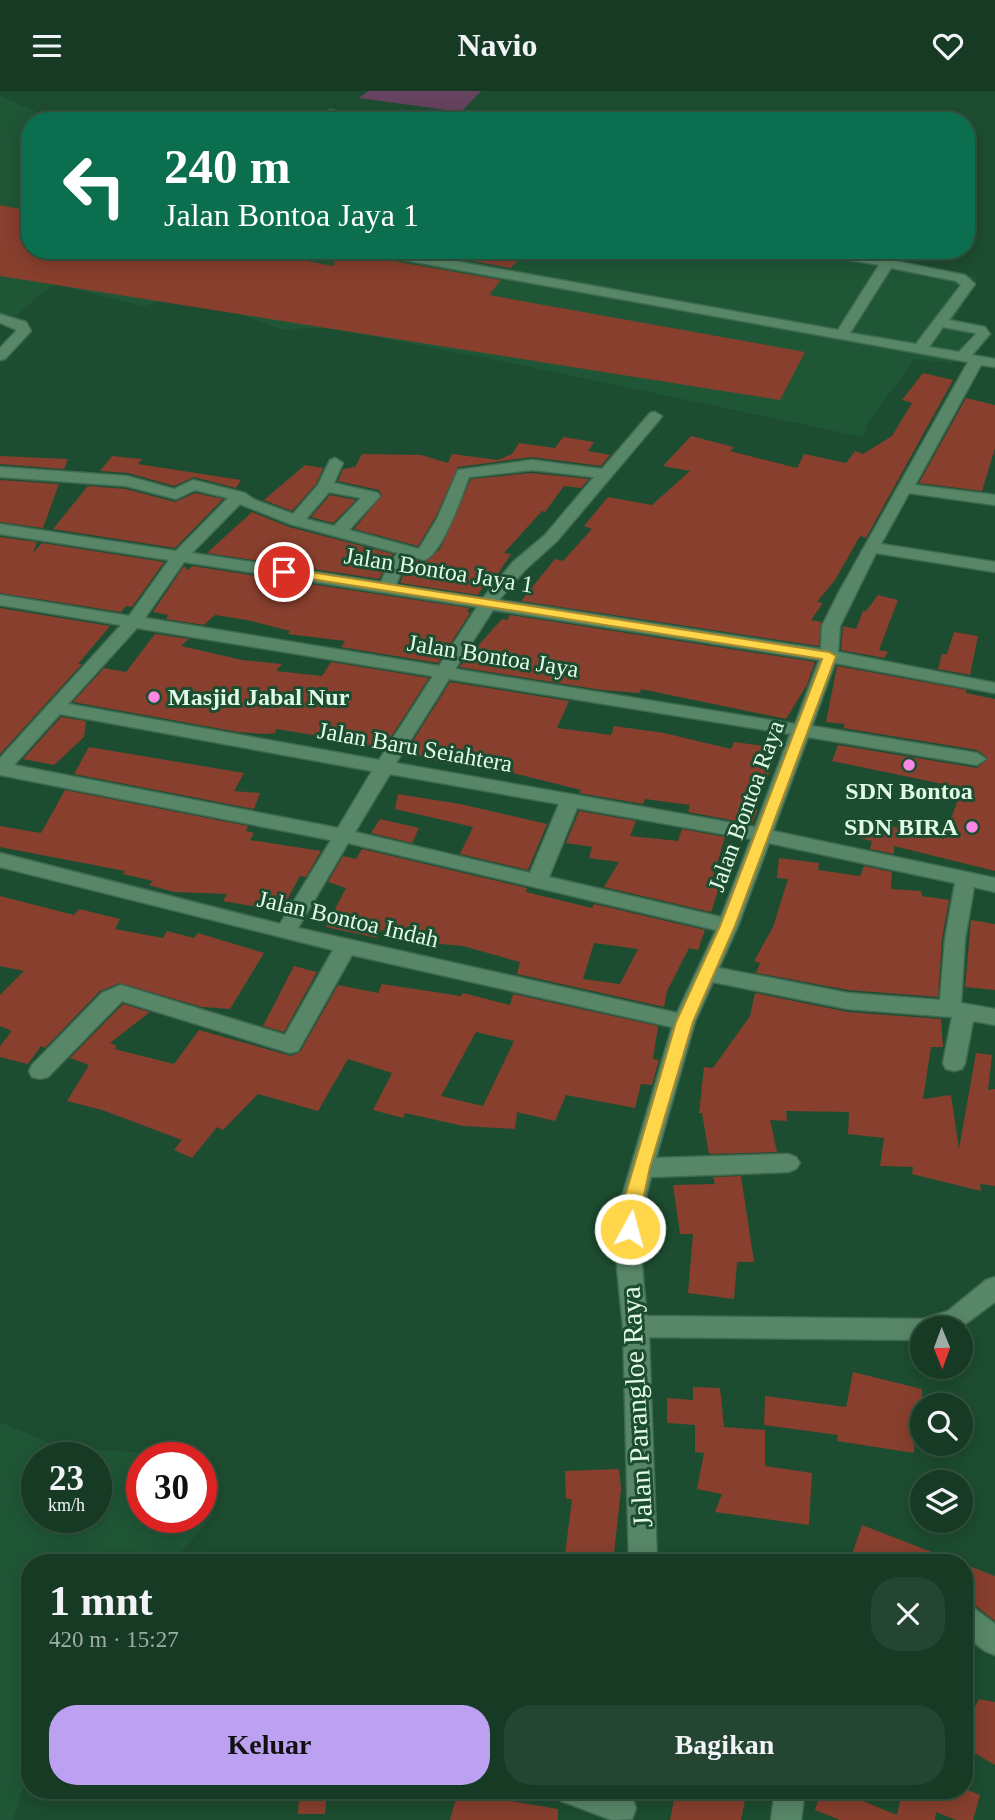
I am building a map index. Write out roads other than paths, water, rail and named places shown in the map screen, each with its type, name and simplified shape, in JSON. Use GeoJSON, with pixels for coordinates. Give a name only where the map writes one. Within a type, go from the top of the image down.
{"type":"FeatureCollection","features":[{"type":"Feature","properties":{"kind":"street"},"geometry":{"type":"LineString","coordinates":[[420,259],[977,361]]}},
{"type":"Feature","properties":{"kind":"street"},"geometry":{"type":"LineString","coordinates":[[865,259],[966,281],[968,284],[919,350]]}},
{"type":"Feature","properties":{"kind":"street"},"geometry":{"type":"LineString","coordinates":[[842,335],[887,263]]}},
{"type":"Feature","properties":{"kind":"street"},"geometry":{"type":"LineString","coordinates":[[0,318],[21,325],[24,331],[0,356]]}},
{"type":"Feature","properties":{"kind":"street","name":"Jalan Bontoa Raya"},"geometry":{"type":"LineString","coordinates":[[630,1210],[684,1022],[727,926],[763,835],[829,656],[831,626],[904,488],[944,423],[977,361],[983,334],[980,330],[940,321]]}},
{"type":"Feature","properties":{"kind":"street"},"geometry":{"type":"LineString","coordinates":[[286,931],[384,767],[489,603],[519,566],[551,538],[656,416]]}},
{"type":"Feature","properties":{"kind":"street"},"geometry":{"type":"LineString","coordinates":[[296,521],[325,486],[335,463]]}},
{"type":"Feature","properties":{"kind":"street"},"geometry":{"type":"LineString","coordinates":[[0,472],[127,481],[176,494],[193,485],[239,496],[247,502],[296,521],[424,555],[445,519],[463,473],[532,465],[606,474]]}},
{"type":"Feature","properties":{"kind":"street"},"geometry":{"type":"LineString","coordinates":[[325,486],[372,496],[338,532]]}},
{"type":"Feature","properties":{"kind":"street"},"geometry":{"type":"LineString","coordinates":[[904,488],[995,500]]}},
{"type":"Feature","properties":{"kind":"street"},"geometry":{"type":"LineString","coordinates":[[0,768],[58,708],[134,621],[180,556],[239,496]]}},
{"type":"Feature","properties":{"kind":"street","name":"Jalan Bontoa Jaya 1"},"geometry":{"type":"LineString","coordinates":[[0,529],[829,656],[995,688]]}},
{"type":"Feature","properties":{"kind":"street"},"geometry":{"type":"LineString","coordinates":[[872,548],[995,567]]}},
{"type":"Feature","properties":{"kind":"street"},"geometry":{"type":"LineString","coordinates":[[387,587],[397,563],[411,551]]}},
{"type":"Feature","properties":{"kind":"street","name":"Jalan Bontoa Jaya"},"geometry":{"type":"LineString","coordinates":[[0,600],[977,759]]}},
{"type":"Feature","properties":{"kind":"street","name":"Jalan Baru Seiahtera"},"geometry":{"type":"LineString","coordinates":[[58,708],[763,835],[995,885]]}},
{"type":"Feature","properties":{"kind":"street"},"geometry":{"type":"LineString","coordinates":[[0,768],[344,836],[727,926]]}},
{"type":"Feature","properties":{"kind":"street"},"geometry":{"type":"LineString","coordinates":[[537,881],[570,800]]}},
{"type":"Feature","properties":{"kind":"street","name":"Jalan Bontoa Indah"},"geometry":{"type":"LineString","coordinates":[[0,860],[113,891],[684,1022]]}},
{"type":"Feature","properties":{"kind":"street"},"geometry":{"type":"LineString","coordinates":[[954,1063],[957,1010],[955,939],[965,878]]}},
{"type":"Feature","properties":{"kind":"street"},"geometry":{"type":"LineString","coordinates":[[40,1071],[110,998],[119,993],[290,1045],[346,946]]}},
{"type":"Feature","properties":{"kind":"street"},"geometry":{"type":"LineString","coordinates":[[705,973],[848,1000],[957,1010],[995,1017]]}},
{"type":"Feature","properties":{"kind":"street"},"geometry":{"type":"LineString","coordinates":[[641,1167],[788,1163]]}},
{"type":"Feature","properties":{"kind":"street","name":"Jalan Parangloe Raya"},"geometry":{"type":"LineString","coordinates":[[630,1210],[629,1268],[636,1326],[643,1554]]}},
{"type":"Feature","properties":{"kind":"street"},"geometry":{"type":"LineString","coordinates":[[963,1316],[995,1287]]}},
{"type":"Feature","properties":{"kind":"street"},"geometry":{"type":"LineString","coordinates":[[636,1326],[910,1329]]}},
{"type":"Feature","properties":{"kind":"street"},"geometry":{"type":"LineString","coordinates":[[973,1624],[995,1641]]}},
{"type":"Feature","properties":{"kind":"street"},"geometry":{"type":"LineString","coordinates":[[600,1799],[621,1806]]}},
{"type":"Feature","properties":{"kind":"street"},"geometry":{"type":"LineString","coordinates":[[786,1820],[789,1799]]}},
{"type":"Feature","properties":{"kind":"place","name":"Masjid Jabal Nur"},"geometry":{"type":"Point","coordinates":[154,697]}},
{"type":"Feature","properties":{"kind":"place","name":"SDN Bontoa"},"geometry":{"type":"Point","coordinates":[909,765]}},
{"type":"Feature","properties":{"kind":"place","name":"SDN BIRA"},"geometry":{"type":"Point","coordinates":[972,827]}}]}
